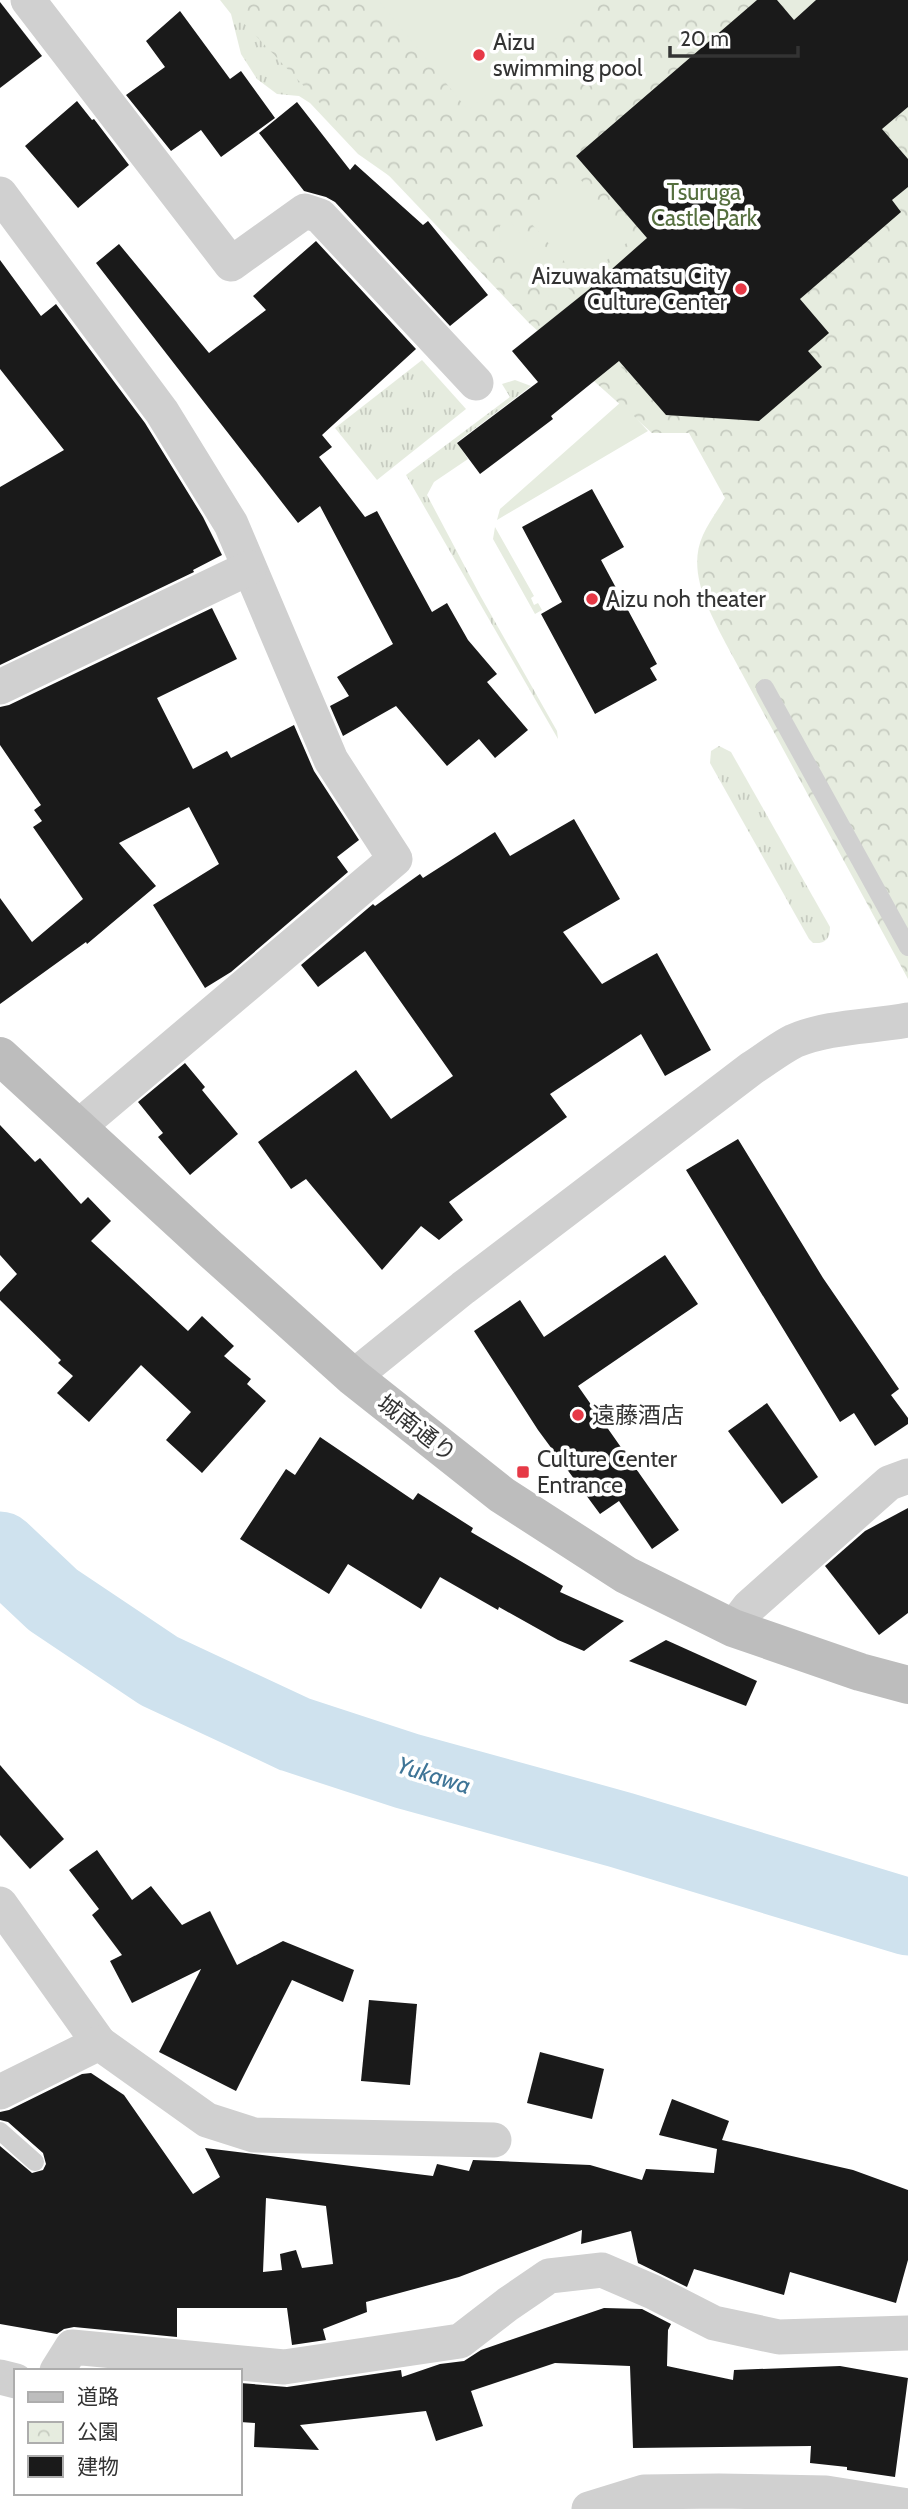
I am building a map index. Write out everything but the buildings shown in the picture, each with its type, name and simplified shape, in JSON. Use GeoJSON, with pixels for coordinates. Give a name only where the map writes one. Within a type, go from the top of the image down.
{"type":"FeatureCollection","features":[{"type":"Feature","properties":{"kind":"street"},"geometry":{"type":"LineString","coordinates":[[28,0],[231,264],[305,211],[320,216],[476,383]]}},
{"type":"Feature","properties":{"kind":"street"},"geometry":{"type":"LineString","coordinates":[[0,194],[162,412],[231,524],[331,761],[395,859],[77,1128]]}},
{"type":"Feature","properties":{"kind":"street"},"geometry":{"type":"LineString","coordinates":[[0,687],[249,568]]}},
{"type":"Feature","properties":{"kind":"street"},"geometry":{"type":"LineString","coordinates":[[353,1377],[463,1288],[752,1068],[793,1042],[809,1037],[836,1030],[908,1021]]}},
{"type":"Feature","properties":{"kind":"street","name":"城南通り"},"geometry":{"type":"LineString","coordinates":[[0,1056],[353,1377],[502,1495],[626,1575],[733,1628],[860,1672],[908,1685]]}},
{"type":"Feature","properties":{"kind":"street"},"geometry":{"type":"LineString","coordinates":[[733,1628],[749,1607],[889,1483],[908,1476]]}},
{"type":"Feature","properties":{"kind":"street"},"geometry":{"type":"LineString","coordinates":[[0,1904],[99,2043],[207,2120],[254,2135],[494,2140]]}},
{"type":"Feature","properties":{"kind":"street"},"geometry":{"type":"LineString","coordinates":[[0,2092],[99,2043]]}},
{"type":"Feature","properties":{"kind":"street"},"geometry":{"type":"LineString","coordinates":[[58,2369],[72,2347],[284,2367],[460,2341],[549,2276],[602,2270],[714,2323],[779,2337],[908,2333]]}},
{"type":"Feature","properties":{"kind":"street"},"geometry":{"type":"LineString","coordinates":[[589,2509],[644,2492],[719,2500],[826,2493],[908,2506]]}},
{"type":"Feature","properties":{"kind":"lane"},"geometry":{"type":"LineString","coordinates":[[765,688],[908,947]]}},
{"type":"Feature","properties":{"kind":"lane"},"geometry":{"type":"LineString","coordinates":[[0,2131],[35,2162]]}},
{"type":"Feature","properties":{"kind":"green space"},"geometry":{"type":"Polygon","coordinates":[[[220,0],[289,0],[428,203],[358,154],[310,103],[299,96],[277,94],[257,79],[241,54],[231,14],[220,0]]]}},
{"type":"Feature","properties":{"kind":"green space","name":"Tsuruga Castle Park"},"geometry":{"type":"Polygon","coordinates":[[[222,0],[908,0],[908,979],[707,605],[699,577],[698,549],[705,530],[725,498],[689,433],[652,433],[529,323],[222,0]]]}},
{"type":"Feature","properties":{"kind":"green space","name":"Aizu swimming pool"},"geometry":{"type":"Polygon","coordinates":[[[378,0],[603,0],[468,110],[378,0]]]}},
{"type":"Feature","properties":{"kind":"green space"},"geometry":{"type":"Polygon","coordinates":[[[574,172],[631,239],[582,282],[524,215],[574,172]]]}},
{"type":"Feature","properties":{"kind":"green space"},"geometry":{"type":"Polygon","coordinates":[[[506,217],[576,297],[567,305],[663,415],[652,416],[499,239],[500,226],[506,217]]]}},
{"type":"Feature","properties":{"kind":"green space"},"geometry":{"type":"Polygon","coordinates":[[[422,360],[466,409],[377,480],[335,428],[422,360]]]}},
{"type":"Feature","properties":{"kind":"green space"},"geometry":{"type":"Polygon","coordinates":[[[515,380],[531,386],[457,442],[468,459],[434,482],[427,495],[557,731],[558,739],[406,475],[510,397],[502,384],[515,380]]]}},
{"type":"Feature","properties":{"kind":"green space"},"geometry":{"type":"Polygon","coordinates":[[[621,402],[648,431],[497,520],[500,509],[621,402]]]}},
{"type":"Feature","properties":{"kind":"green space"},"geometry":{"type":"Polygon","coordinates":[[[495,527],[534,596],[531,598],[534,605],[538,603],[542,610],[535,614],[493,539],[495,527]]]}},
{"type":"Feature","properties":{"kind":"green space"},"geometry":{"type":"Polygon","coordinates":[[[719,746],[731,752],[830,927],[828,938],[824,942],[813,943],[809,939],[710,763],[711,751],[719,746]]]}},
{"type":"Feature","properties":{"kind":"waterway","name":"Yukawa"},"geometry":{"type":"LineString","coordinates":[[0,1550],[53,1600],[159,1671],[294,1734],[407,1771],[621,1830],[908,1917]]}},
{"type":"Feature","properties":{"kind":"place","name":"Aizu swimming pool"},"geometry":{"type":"Point","coordinates":[479,55]}},
{"type":"Feature","properties":{"kind":"place","name":"Aizuwakamatsu City Culture Center"},"geometry":{"type":"Point","coordinates":[741,289]}},
{"type":"Feature","properties":{"kind":"place","name":"Aizu noh theater"},"geometry":{"type":"Point","coordinates":[592,599]}},
{"type":"Feature","properties":{"kind":"place","name":"遠藤酒店"},"geometry":{"type":"Point","coordinates":[578,1415]}},
{"type":"Feature","properties":{"kind":"place","name":"Culture Center Entrance"},"geometry":{"type":"Point","coordinates":[523,1472]}}]}
